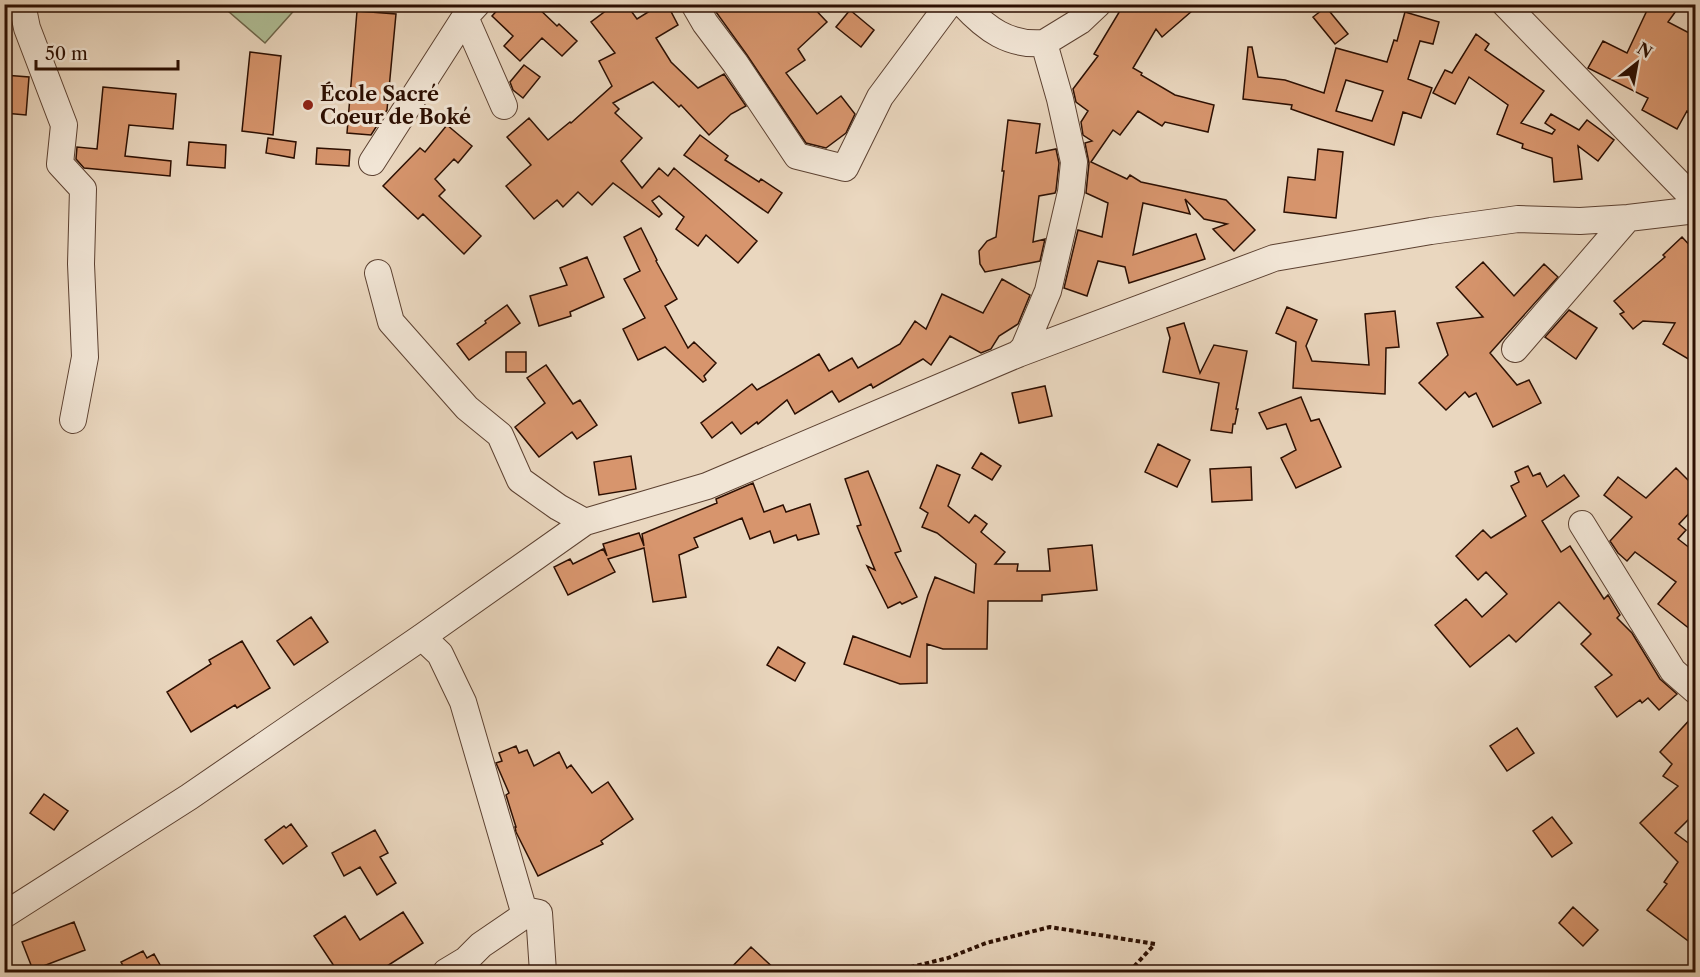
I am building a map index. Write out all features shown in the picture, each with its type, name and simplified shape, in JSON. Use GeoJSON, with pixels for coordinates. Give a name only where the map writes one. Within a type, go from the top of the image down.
{"type":"FeatureCollection","features":[{"type":"Feature","properties":{"kind":"street"},"geometry":{"type":"LineString","coordinates":[[22,4],[27,28],[64,125],[60,164],[83,189],[81,264],[85,357],[73,420]]}},
{"type":"Feature","properties":{"kind":"street"},"geometry":{"type":"LineString","coordinates":[[694,4],[797,156],[845,168],[880,97],[949,4]]}},
{"type":"Feature","properties":{"kind":"street"},"geometry":{"type":"LineString","coordinates":[[963,4],[999,35],[1027,44],[1044,43],[1080,21],[1098,4]]}},
{"type":"Feature","properties":{"kind":"street"},"geometry":{"type":"LineString","coordinates":[[1505,4],[1695,201]]}},
{"type":"Feature","properties":{"kind":"street"},"geometry":{"type":"LineString","coordinates":[[471,11],[504,106]]}},
{"type":"Feature","properties":{"kind":"street"},"geometry":{"type":"LineString","coordinates":[[372,162],[471,11]]}},
{"type":"Feature","properties":{"kind":"street"},"geometry":{"type":"LineString","coordinates":[[1018,354],[1024,348],[1048,291],[1071,192],[1074,162],[1060,99],[1044,43]]}},
{"type":"Feature","properties":{"kind":"street"},"geometry":{"type":"LineString","coordinates":[[4,915],[189,797],[585,522],[708,486],[1018,354],[1274,258],[1431,231],[1518,219],[1580,221],[1695,210]]}},
{"type":"Feature","properties":{"kind":"street"},"geometry":{"type":"LineString","coordinates":[[1515,349],[1628,218]]}},
{"type":"Feature","properties":{"kind":"street"},"geometry":{"type":"LineString","coordinates":[[378,273],[391,322],[467,408],[500,435],[520,480],[558,507],[585,522]]}},
{"type":"Feature","properties":{"kind":"street"},"geometry":{"type":"LineString","coordinates":[[1582,524],[1673,671],[1695,692]]}},
{"type":"Feature","properties":{"kind":"street"},"geometry":{"type":"LineString","coordinates":[[422,637],[440,654],[464,702],[525,915]]}},
{"type":"Feature","properties":{"kind":"street"},"geometry":{"type":"LineString","coordinates":[[446,972],[466,960],[481,945],[529,911],[539,913],[543,972]]}},
{"type":"Feature","properties":{"kind":"path"},"geometry":{"type":"LineString","coordinates":[[896,972],[1050,927],[1155,944],[1129,972]]}},
{"type":"Feature","properties":{"kind":"green space"},"geometry":{"type":"Polygon","coordinates":[[[221,5],[299,5],[265,43],[221,5]]]}},
{"type":"Feature","properties":{"kind":"building"},"geometry":{"type":"Polygon","coordinates":[[[503,4],[534,4],[577,41],[562,56],[542,38],[520,61],[504,46],[513,36],[492,16],[503,4]]]}},
{"type":"Feature","properties":{"kind":"building"},"geometry":{"type":"Polygon","coordinates":[[[615,4],[626,4],[637,19],[661,4],[667,4],[678,25],[656,38],[671,62],[698,88],[724,74],[746,106],[731,114],[709,135],[681,105],[679,107],[653,82],[613,103],[619,109],[615,113],[642,138],[621,161],[642,188],[659,168],[668,176],[674,168],[757,241],[738,263],[706,235],[698,246],[676,229],[684,217],[659,196],[652,201],[662,214],[659,217],[613,183],[592,205],[578,192],[563,207],[557,200],[534,219],[506,186],[531,165],[507,137],[529,118],[548,140],[571,123],[612,86],[599,61],[615,53],[591,22],[615,4]]]}},
{"type":"Feature","properties":{"kind":"building"},"geometry":{"type":"Polygon","coordinates":[[[728,4],[810,4],[827,22],[798,49],[805,60],[786,73],[817,114],[841,96],[855,114],[846,133],[826,148],[806,143],[716,12],[728,4]]]}},
{"type":"Feature","properties":{"kind":"building"},"geometry":{"type":"Polygon","coordinates":[[[1124,4],[1200,4],[1162,37],[1156,29],[1133,68],[1175,95],[1214,105],[1208,132],[1165,122],[1162,126],[1138,111],[1120,135],[1113,130],[1091,162],[1127,179],[1130,175],[1141,182],[1226,200],[1255,230],[1234,251],[1213,229],[1227,224],[1204,219],[1185,199],[1190,214],[1143,203],[1133,255],[1196,234],[1205,259],[1129,283],[1125,267],[1098,261],[1087,296],[1064,288],[1078,230],[1102,237],[1108,203],[1086,193],[1089,163],[1085,143],[1092,141],[1083,135],[1081,122],[1088,111],[1076,102],[1073,89],[1098,56],[1094,54],[1124,4]]]}},
{"type":"Feature","properties":{"kind":"building"},"geometry":{"type":"Polygon","coordinates":[[[1650,4],[1681,4],[1668,22],[1695,36],[1695,115],[1687,111],[1677,129],[1642,110],[1648,98],[1588,68],[1603,41],[1627,53],[1650,4]]]}},
{"type":"Feature","properties":{"kind":"building"},"geometry":{"type":"Polygon","coordinates":[[[1326,7],[1348,34],[1335,44],[1313,17],[1326,7]]]}},
{"type":"Feature","properties":{"kind":"building"},"geometry":{"type":"Polygon","coordinates":[[[850,10],[874,30],[861,47],[836,27],[850,10]]]}},
{"type":"Feature","properties":{"kind":"building"},"geometry":{"type":"Polygon","coordinates":[[[357,11],[396,14],[387,110],[371,135],[347,133],[357,11]]]}},
{"type":"Feature","properties":{"kind":"building"},"geometry":{"type":"Polygon","coordinates":[[[1405,12],[1439,22],[1433,44],[1420,41],[1408,79],[1432,88],[1421,118],[1403,112],[1394,145],[1291,109],[1292,105],[1243,99],[1248,47],[1252,47],[1258,77],[1285,80],[1324,93],[1336,48],[1387,62],[1394,40],[1397,41],[1405,12]],[[1346,80],[1336,111],[1372,121],[1383,91],[1346,80]]]}},
{"type":"Feature","properties":{"kind":"building"},"geometry":{"type":"Polygon","coordinates":[[[1476,34],[1489,44],[1485,50],[1544,91],[1521,123],[1552,134],[1555,130],[1545,123],[1551,114],[1579,130],[1587,120],[1614,140],[1598,161],[1578,146],[1582,179],[1554,182],[1552,158],[1522,148],[1523,144],[1497,134],[1508,105],[1469,77],[1455,104],[1433,93],[1445,70],[1452,73],[1476,34]]]}},
{"type":"Feature","properties":{"kind":"building"},"geometry":{"type":"Polygon","coordinates":[[[250,52],[281,56],[273,135],[242,131],[250,52]]]}},
{"type":"Feature","properties":{"kind":"building"},"geometry":{"type":"Polygon","coordinates":[[[524,65],[540,77],[523,98],[513,90],[510,82],[524,65]]]}},
{"type":"Feature","properties":{"kind":"building"},"geometry":{"type":"Polygon","coordinates":[[[4,75],[29,77],[26,115],[4,113],[4,75]]]}},
{"type":"Feature","properties":{"kind":"building"},"geometry":{"type":"Polygon","coordinates":[[[103,87],[176,94],[173,129],[129,125],[125,156],[171,161],[170,176],[84,168],[76,159],[77,147],[97,149],[103,87]]]}},
{"type":"Feature","properties":{"kind":"building"},"geometry":{"type":"Polygon","coordinates":[[[1008,120],[1040,124],[1036,153],[1056,149],[1059,163],[1056,190],[1055,193],[1039,196],[1033,242],[1045,239],[1040,261],[985,272],[980,264],[979,251],[987,241],[996,237],[1008,120]]]}},
{"type":"Feature","properties":{"kind":"building"},"geometry":{"type":"Polygon","coordinates":[[[447,125],[472,146],[458,163],[454,159],[435,179],[445,190],[439,196],[481,236],[464,254],[423,214],[418,219],[383,186],[420,148],[425,152],[447,125]]]}},
{"type":"Feature","properties":{"kind":"building"},"geometry":{"type":"Polygon","coordinates":[[[700,135],[728,156],[725,160],[759,182],[761,179],[782,193],[768,213],[684,155],[700,135]]]}},
{"type":"Feature","properties":{"kind":"building"},"geometry":{"type":"Polygon","coordinates":[[[268,138],[296,142],[294,158],[266,153],[268,138]]]}},
{"type":"Feature","properties":{"kind":"building"},"geometry":{"type":"Polygon","coordinates":[[[189,142],[226,145],[225,168],[187,165],[189,142]]]}},
{"type":"Feature","properties":{"kind":"building"},"geometry":{"type":"Polygon","coordinates":[[[317,148],[350,150],[349,166],[316,164],[317,148]]]}},
{"type":"Feature","properties":{"kind":"building"},"geometry":{"type":"Polygon","coordinates":[[[1318,149],[1343,152],[1336,218],[1284,212],[1288,177],[1315,180],[1318,149]]]}},
{"type":"Feature","properties":{"kind":"building"},"geometry":{"type":"Polygon","coordinates":[[[641,228],[677,299],[665,306],[688,348],[694,342],[716,363],[704,376],[706,380],[703,382],[665,347],[638,360],[623,329],[645,318],[624,279],[640,271],[624,237],[641,228]]]}},
{"type":"Feature","properties":{"kind":"building"},"geometry":{"type":"Polygon","coordinates":[[[1682,237],[1695,251],[1695,363],[1663,344],[1675,323],[1643,321],[1633,329],[1620,314],[1624,312],[1614,301],[1665,257],[1663,255],[1682,237]]]}},
{"type":"Feature","properties":{"kind":"building"},"geometry":{"type":"Polygon","coordinates":[[[587,257],[604,297],[570,312],[571,316],[539,326],[530,296],[567,285],[560,268],[587,257]]]}},
{"type":"Feature","properties":{"kind":"building"},"geometry":{"type":"Polygon","coordinates":[[[1483,262],[1514,296],[1544,264],[1558,277],[1490,353],[1517,385],[1529,380],[1541,403],[1493,427],[1476,393],[1469,397],[1465,392],[1446,410],[1419,383],[1448,355],[1437,323],[1483,317],[1456,287],[1483,262]]]}},
{"type":"Feature","properties":{"kind":"building"},"geometry":{"type":"Polygon","coordinates":[[[1002,279],[1030,295],[1018,324],[999,336],[991,349],[981,353],[950,336],[931,365],[923,359],[873,388],[871,384],[839,402],[832,391],[795,414],[787,400],[758,424],[757,422],[741,434],[732,422],[712,438],[701,423],[752,384],[757,390],[819,354],[829,371],[852,358],[858,368],[900,344],[915,321],[926,329],[942,294],[983,313],[1002,279]]]}},
{"type":"Feature","properties":{"kind":"building"},"geometry":{"type":"Polygon","coordinates":[[[507,305],[520,323],[469,360],[457,344],[507,305]]]}},
{"type":"Feature","properties":{"kind":"building"},"geometry":{"type":"Polygon","coordinates":[[[1287,307],[1317,320],[1306,346],[1312,361],[1369,365],[1365,314],[1395,311],[1399,347],[1386,348],[1385,394],[1293,388],[1296,342],[1276,333],[1287,307]]]}},
{"type":"Feature","properties":{"kind":"building"},"geometry":{"type":"Polygon","coordinates":[[[1569,310],[1597,328],[1576,359],[1545,337],[1569,310]]]}},
{"type":"Feature","properties":{"kind":"building"},"geometry":{"type":"Polygon","coordinates":[[[1184,323],[1200,373],[1214,345],[1247,351],[1232,433],[1211,430],[1219,383],[1163,372],[1170,338],[1167,328],[1184,323]]]}},
{"type":"Feature","properties":{"kind":"building"},"geometry":{"type":"Polygon","coordinates":[[[506,352],[526,352],[526,372],[506,372],[506,352]]]}},
{"type":"Feature","properties":{"kind":"building"},"geometry":{"type":"Polygon","coordinates":[[[546,365],[573,404],[580,400],[597,425],[577,439],[572,432],[539,457],[515,427],[545,403],[527,378],[546,365]]]}},
{"type":"Feature","properties":{"kind":"building"},"geometry":{"type":"Polygon","coordinates":[[[1045,386],[1052,416],[1019,423],[1012,393],[1045,386]]]}},
{"type":"Feature","properties":{"kind":"building"},"geometry":{"type":"Polygon","coordinates":[[[1301,397],[1311,421],[1319,419],[1341,467],[1296,488],[1281,458],[1296,450],[1286,424],[1267,429],[1259,413],[1301,397]]]}},
{"type":"Feature","properties":{"kind":"building"},"geometry":{"type":"Polygon","coordinates":[[[1158,444],[1190,460],[1177,487],[1145,472],[1158,444]]]}},
{"type":"Feature","properties":{"kind":"building"},"geometry":{"type":"Polygon","coordinates":[[[981,453],[1001,466],[992,480],[972,468],[981,453]]]}},
{"type":"Feature","properties":{"kind":"building"},"geometry":{"type":"Polygon","coordinates":[[[631,456],[636,489],[599,495],[594,462],[631,456]]]}},
{"type":"Feature","properties":{"kind":"building"},"geometry":{"type":"Polygon","coordinates":[[[937,465],[960,475],[948,506],[969,523],[975,515],[987,524],[981,532],[1005,552],[995,564],[1018,564],[1017,571],[1050,571],[1048,549],[1092,545],[1097,590],[1042,595],[1042,601],[988,601],[987,649],[943,649],[927,644],[927,683],[900,684],[844,664],[853,636],[910,657],[935,577],[974,593],[976,564],[937,533],[922,527],[928,513],[920,508],[937,465]]]}},
{"type":"Feature","properties":{"kind":"building"},"geometry":{"type":"Polygon","coordinates":[[[1528,466],[1533,476],[1540,473],[1547,487],[1564,475],[1579,496],[1542,521],[1561,552],[1570,546],[1604,599],[1608,595],[1620,615],[1617,618],[1632,633],[1660,679],[1677,694],[1659,710],[1648,698],[1642,703],[1640,700],[1617,717],[1595,687],[1612,675],[1581,644],[1591,634],[1559,602],[1516,642],[1509,635],[1470,667],[1435,625],[1466,599],[1482,617],[1507,594],[1486,572],[1478,580],[1456,556],[1483,530],[1491,538],[1526,516],[1511,486],[1519,482],[1515,472],[1528,466]]]}},
{"type":"Feature","properties":{"kind":"building"},"geometry":{"type":"Polygon","coordinates":[[[1251,467],[1252,500],[1212,502],[1210,469],[1251,467]]]}},
{"type":"Feature","properties":{"kind":"building"},"geometry":{"type":"Polygon","coordinates":[[[1676,468],[1695,487],[1695,507],[1679,524],[1686,530],[1678,539],[1695,552],[1695,633],[1658,604],[1676,582],[1635,552],[1627,561],[1610,541],[1632,517],[1604,495],[1618,477],[1646,498],[1676,468]]]}},
{"type":"Feature","properties":{"kind":"building"},"geometry":{"type":"Polygon","coordinates":[[[868,471],[901,551],[895,553],[917,597],[888,608],[867,566],[875,570],[857,526],[861,525],[845,479],[868,471]]]}},
{"type":"Feature","properties":{"kind":"building"},"geometry":{"type":"Polygon","coordinates":[[[753,483],[764,512],[783,505],[786,512],[810,504],[819,534],[798,540],[796,535],[774,543],[770,531],[750,539],[742,518],[694,538],[698,547],[679,555],[686,597],[653,602],[644,548],[608,559],[615,572],[568,595],[554,567],[570,559],[573,564],[603,549],[607,556],[603,544],[639,533],[644,546],[642,534],[717,503],[716,499],[753,483]]]}},
{"type":"Feature","properties":{"kind":"building"},"geometry":{"type":"Polygon","coordinates":[[[311,617],[328,642],[294,665],[277,641],[311,617]]]}},
{"type":"Feature","properties":{"kind":"building"},"geometry":{"type":"Polygon","coordinates":[[[242,641],[270,688],[237,708],[235,705],[191,732],[167,692],[211,664],[209,660],[242,641]]]}},
{"type":"Feature","properties":{"kind":"building"},"geometry":{"type":"Polygon","coordinates":[[[778,647],[805,663],[795,681],[767,665],[778,647]]]}},
{"type":"Feature","properties":{"kind":"building"},"geometry":{"type":"Polygon","coordinates":[[[1695,714],[1695,813],[1675,833],[1695,848],[1695,946],[1647,910],[1667,884],[1664,882],[1678,862],[1640,823],[1678,786],[1663,776],[1672,764],[1660,752],[1695,714]]]}},
{"type":"Feature","properties":{"kind":"building"},"geometry":{"type":"Polygon","coordinates":[[[1517,728],[1534,753],[1507,771],[1490,746],[1517,728]]]}},
{"type":"Feature","properties":{"kind":"building"},"geometry":{"type":"Polygon","coordinates":[[[516,746],[519,753],[527,750],[534,766],[559,752],[567,768],[571,765],[592,793],[608,782],[633,819],[601,841],[603,844],[538,876],[516,832],[506,795],[509,793],[496,763],[502,761],[499,753],[516,746]]]}},
{"type":"Feature","properties":{"kind":"building"},"geometry":{"type":"Polygon","coordinates":[[[44,794],[68,811],[54,830],[30,813],[44,794]]]}},
{"type":"Feature","properties":{"kind":"building"},"geometry":{"type":"Polygon","coordinates":[[[1552,817],[1572,843],[1552,857],[1533,831],[1552,817]]]}},
{"type":"Feature","properties":{"kind":"building"},"geometry":{"type":"Polygon","coordinates":[[[291,824],[307,846],[283,864],[265,840],[284,826],[286,828],[291,824]]]}},
{"type":"Feature","properties":{"kind":"building"},"geometry":{"type":"Polygon","coordinates":[[[375,830],[388,853],[380,857],[396,883],[377,895],[360,867],[344,876],[332,853],[375,830]]]}},
{"type":"Feature","properties":{"kind":"building"},"geometry":{"type":"Polygon","coordinates":[[[1573,907],[1598,930],[1583,946],[1559,923],[1573,907]]]}},
{"type":"Feature","properties":{"kind":"building"},"geometry":{"type":"Polygon","coordinates":[[[403,912],[423,943],[387,966],[391,972],[338,972],[314,936],[345,916],[360,940],[403,912]]]}},
{"type":"Feature","properties":{"kind":"building"},"geometry":{"type":"Polygon","coordinates":[[[74,922],[85,950],[33,970],[22,942],[74,922]]]}},
{"type":"Feature","properties":{"kind":"building"},"geometry":{"type":"Polygon","coordinates":[[[751,947],[778,972],[727,972],[751,947]]]}},
{"type":"Feature","properties":{"kind":"building"},"geometry":{"type":"Polygon","coordinates":[[[143,951],[147,958],[154,954],[164,972],[119,972],[125,969],[121,962],[143,951]]]}},
{"type":"Feature","properties":{"kind":"place","name":"École Sacré Coeur de Boké"},"geometry":{"type":"Point","coordinates":[308,105]}}]}
